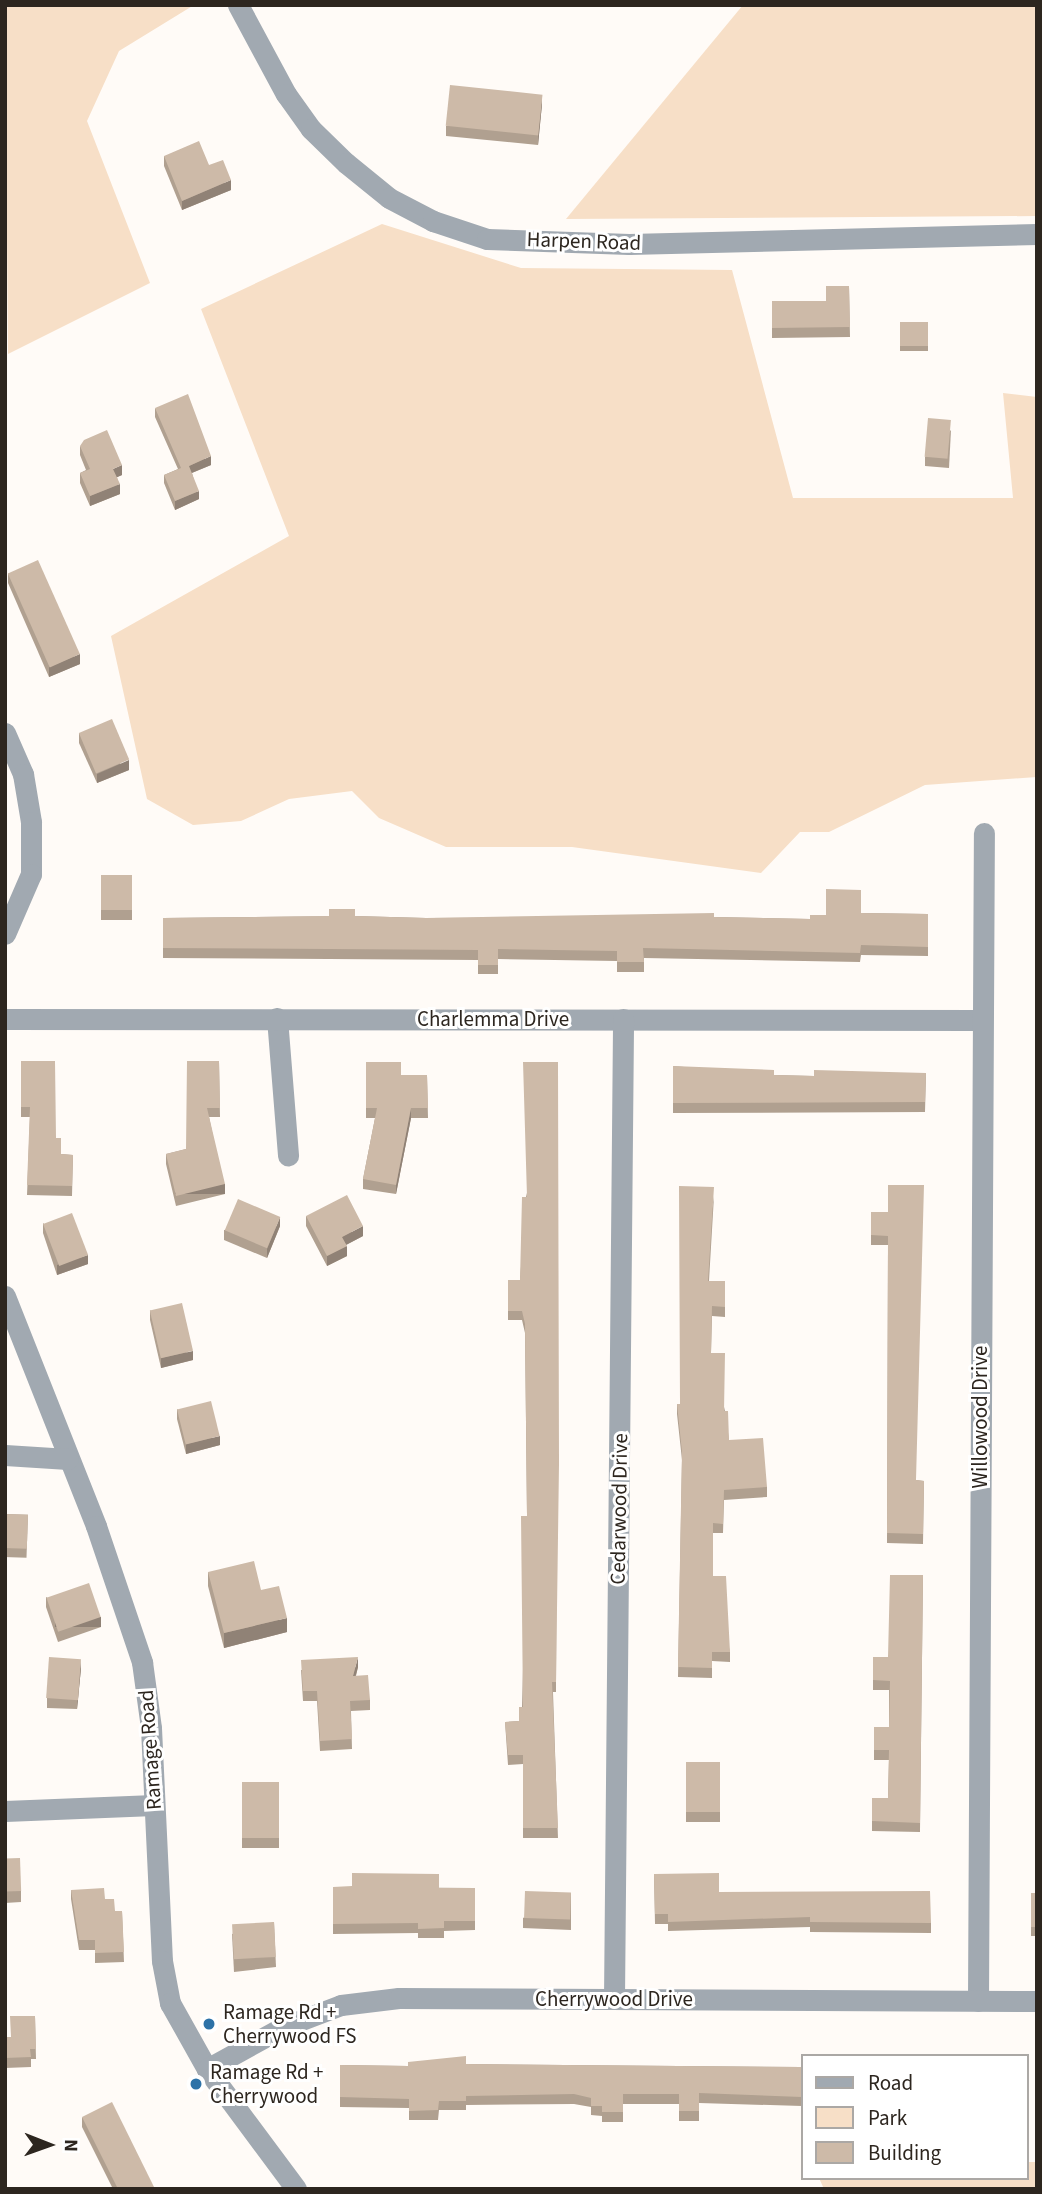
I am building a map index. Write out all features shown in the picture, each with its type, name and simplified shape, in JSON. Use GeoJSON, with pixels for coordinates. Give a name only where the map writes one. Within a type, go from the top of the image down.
{"type":"FeatureCollection","features":[{"type":"Feature","properties":{"kind":"street","name":"Harpen Road"},"geometry":{"type":"LineString","coordinates":[[237,5],[286,94],[311,129],[346,163],[388,198],[433,221],[486,239],[629,244],[1037,234]]}},
{"type":"Feature","properties":{"kind":"street"},"geometry":{"type":"LineString","coordinates":[[5,733],[23,774],[31,822],[31,874],[5,934]]}},
{"type":"Feature","properties":{"kind":"street","name":"Willowood Drive"},"geometry":{"type":"LineString","coordinates":[[978,2001],[984,833]]}},
{"type":"Feature","properties":{"kind":"street"},"geometry":{"type":"LineString","coordinates":[[277,1018],[288,1156]]}},
{"type":"Feature","properties":{"kind":"street","name":"Charlemma Drive"},"geometry":{"type":"LineString","coordinates":[[5,1019],[982,1020]]}},
{"type":"Feature","properties":{"kind":"street","name":"Cedarwood Drive"},"geometry":{"type":"LineString","coordinates":[[614,1999],[623,1019]]}},
{"type":"Feature","properties":{"kind":"street","name":"Ramage Road"},"geometry":{"type":"LineString","coordinates":[[5,1296],[142,1662],[154,1805],[162,1961],[170,2003],[207,2069],[296,2189]]}},
{"type":"Feature","properties":{"kind":"street"},"geometry":{"type":"LineString","coordinates":[[5,1455],[68,1460]]}},
{"type":"Feature","properties":{"kind":"street"},"geometry":{"type":"LineString","coordinates":[[5,1811],[154,1805]]}},
{"type":"Feature","properties":{"kind":"street","name":"Cherrywood Drive"},"geometry":{"type":"LineString","coordinates":[[207,2069],[283,2027],[341,2005],[399,1998],[1037,2001]]}},
{"type":"Feature","properties":{"kind":"green space"},"geometry":{"type":"Polygon","coordinates":[[[5,5],[194,5],[119,51],[87,121],[150,283],[8,354],[5,5]]]}},
{"type":"Feature","properties":{"kind":"green space"},"geometry":{"type":"Polygon","coordinates":[[[743,5],[1037,5],[1037,216],[566,219],[743,5]]]}},
{"type":"Feature","properties":{"kind":"green space"},"geometry":{"type":"Polygon","coordinates":[[[382,224],[521,268],[732,270],[793,498],[1013,498],[1003,393],[1037,397],[1037,777],[925,785],[829,832],[800,832],[761,873],[572,847],[446,847],[379,818],[352,791],[289,799],[241,821],[193,825],[147,799],[111,636],[289,536],[201,309],[382,224]]]}},
{"type":"Feature","properties":{"kind":"green space"},"geometry":{"type":"Polygon","coordinates":[[[1028,2162],[1037,2162],[1037,2189],[824,2189],[820,2180],[1028,2180],[1028,2162]]]}},
{"type":"Feature","properties":{"kind":"building"},"geometry":{"type":"Polygon","coordinates":[[[450,85],[542,95],[538,135],[446,126],[450,85]]]}},
{"type":"Feature","properties":{"kind":"building"},"geometry":{"type":"Polygon","coordinates":[[[199,141],[209,165],[223,160],[231,180],[182,201],[164,156],[199,141]]]}},
{"type":"Feature","properties":{"kind":"building"},"geometry":{"type":"Polygon","coordinates":[[[826,286],[849,286],[850,327],[772,328],[772,301],[826,301],[826,286]]]}},
{"type":"Feature","properties":{"kind":"building"},"geometry":{"type":"Polygon","coordinates":[[[900,322],[928,322],[928,346],[900,346],[900,322]]]}},
{"type":"Feature","properties":{"kind":"building"},"geometry":{"type":"Polygon","coordinates":[[[188,394],[211,456],[189,466],[199,491],[175,501],[164,475],[181,468],[155,408],[188,394]]]}},
{"type":"Feature","properties":{"kind":"building"},"geometry":{"type":"Polygon","coordinates":[[[928,418],[951,420],[948,459],[925,457],[928,418]]]}},
{"type":"Feature","properties":{"kind":"building"},"geometry":{"type":"Polygon","coordinates":[[[107,430],[122,465],[113,469],[120,484],[90,496],[80,473],[90,469],[80,446],[84,440],[107,430]]]}},
{"type":"Feature","properties":{"kind":"building"},"geometry":{"type":"Polygon","coordinates":[[[38,560],[80,654],[50,668],[8,573],[38,560]]]}},
{"type":"Feature","properties":{"kind":"building"},"geometry":{"type":"Polygon","coordinates":[[[112,719],[129,760],[96,774],[79,733],[112,719]]]}},
{"type":"Feature","properties":{"kind":"building"},"geometry":{"type":"Polygon","coordinates":[[[101,875],[132,875],[132,910],[101,910],[101,875]]]}},
{"type":"Feature","properties":{"kind":"building"},"geometry":{"type":"Polygon","coordinates":[[[826,889],[861,890],[861,913],[928,914],[928,947],[861,945],[860,953],[643,948],[644,962],[617,962],[617,951],[498,949],[498,965],[478,965],[478,950],[163,948],[163,918],[329,916],[329,909],[355,909],[355,916],[426,918],[714,913],[714,917],[810,919],[810,915],[826,915],[826,889]]]}},
{"type":"Feature","properties":{"kind":"building"},"geometry":{"type":"Polygon","coordinates":[[[21,1061],[55,1061],[56,1138],[61,1138],[61,1154],[73,1155],[72,1186],[27,1185],[30,1107],[21,1107],[21,1061]]]}},
{"type":"Feature","properties":{"kind":"building"},"geometry":{"type":"Polygon","coordinates":[[[187,1061],[219,1061],[220,1108],[207,1108],[225,1184],[176,1196],[166,1154],[186,1149],[187,1061]]]}},
{"type":"Feature","properties":{"kind":"building"},"geometry":{"type":"Polygon","coordinates":[[[366,1062],[401,1062],[401,1075],[427,1075],[428,1108],[411,1108],[396,1185],[363,1179],[377,1108],[366,1108],[366,1062]]]}},
{"type":"Feature","properties":{"kind":"building"},"geometry":{"type":"Polygon","coordinates":[[[523,1062],[558,1062],[559,1464],[556,1682],[552,1682],[558,1828],[523,1828],[523,1755],[508,1755],[505,1722],[519,1721],[519,1707],[523,1707],[521,1516],[527,1516],[525,1324],[522,1311],[508,1311],[508,1280],[520,1280],[522,1197],[527,1197],[523,1062]]]}},
{"type":"Feature","properties":{"kind":"building"},"geometry":{"type":"Polygon","coordinates":[[[673,1066],[774,1070],[774,1075],[814,1076],[814,1070],[926,1073],[925,1102],[673,1103],[673,1066]]]}},
{"type":"Feature","properties":{"kind":"building"},"geometry":{"type":"Polygon","coordinates":[[[888,1185],[924,1185],[916,1480],[924,1481],[923,1534],[887,1533],[888,1236],[871,1235],[871,1212],[888,1212],[888,1185]]]}},
{"type":"Feature","properties":{"kind":"building"},"geometry":{"type":"Polygon","coordinates":[[[679,1186],[714,1187],[708,1281],[725,1281],[725,1307],[712,1306],[711,1353],[725,1353],[724,1411],[728,1411],[729,1440],[763,1438],[767,1487],[724,1490],[723,1524],[713,1523],[713,1576],[726,1576],[730,1652],[712,1652],[712,1668],[678,1667],[682,1452],[677,1404],[680,1404],[679,1186]]]}},
{"type":"Feature","properties":{"kind":"building"},"geometry":{"type":"Polygon","coordinates":[[[347,1195],[363,1226],[342,1237],[347,1246],[327,1256],[306,1216],[347,1195]]]}},
{"type":"Feature","properties":{"kind":"building"},"geometry":{"type":"Polygon","coordinates":[[[238,1199],[280,1217],[267,1248],[225,1230],[238,1199]]]}},
{"type":"Feature","properties":{"kind":"building"},"geometry":{"type":"Polygon","coordinates":[[[72,1213],[88,1255],[59,1266],[43,1224],[72,1213]]]}},
{"type":"Feature","properties":{"kind":"building"},"geometry":{"type":"Polygon","coordinates":[[[182,1303],[193,1351],[161,1358],[150,1310],[182,1303]]]}},
{"type":"Feature","properties":{"kind":"building"},"geometry":{"type":"Polygon","coordinates":[[[211,1401],[220,1436],[186,1444],[177,1409],[211,1401]]]}},
{"type":"Feature","properties":{"kind":"building"},"geometry":{"type":"Polygon","coordinates":[[[5,1514],[28,1515],[27,1549],[5,1548],[5,1514]]]}},
{"type":"Feature","properties":{"kind":"building"},"geometry":{"type":"Polygon","coordinates":[[[254,1561],[261,1590],[279,1586],[287,1618],[224,1633],[208,1572],[254,1561]]]}},
{"type":"Feature","properties":{"kind":"building"},"geometry":{"type":"Polygon","coordinates":[[[890,1575],[923,1575],[920,1823],[872,1821],[872,1798],[888,1798],[889,1750],[874,1750],[874,1727],[889,1727],[890,1681],[873,1680],[873,1657],[888,1657],[890,1575]]]}},
{"type":"Feature","properties":{"kind":"building"},"geometry":{"type":"Polygon","coordinates":[[[89,1583],[101,1617],[58,1632],[46,1598],[89,1583]]]}},
{"type":"Feature","properties":{"kind":"building"},"geometry":{"type":"Polygon","coordinates":[[[49,1657],[81,1659],[78,1700],[46,1698],[49,1657]]]}},
{"type":"Feature","properties":{"kind":"building"},"geometry":{"type":"Polygon","coordinates":[[[358,1657],[353,1676],[368,1675],[370,1700],[350,1701],[352,1739],[320,1741],[317,1691],[303,1691],[301,1660],[358,1657]]]}},
{"type":"Feature","properties":{"kind":"building"},"geometry":{"type":"Polygon","coordinates":[[[686,1762],[720,1762],[720,1812],[686,1812],[686,1762]]]}},
{"type":"Feature","properties":{"kind":"building"},"geometry":{"type":"Polygon","coordinates":[[[242,1782],[279,1782],[279,1838],[242,1838],[242,1782]]]}},
{"type":"Feature","properties":{"kind":"building"},"geometry":{"type":"Polygon","coordinates":[[[20,1858],[21,1891],[6,1892],[5,1859],[20,1858]]]}},
{"type":"Feature","properties":{"kind":"building"},"geometry":{"type":"Polygon","coordinates":[[[352,1873],[439,1874],[439,1888],[475,1888],[475,1921],[444,1921],[444,1928],[418,1929],[418,1923],[333,1924],[333,1887],[352,1886],[352,1873]]]}},
{"type":"Feature","properties":{"kind":"building"},"geometry":{"type":"Polygon","coordinates":[[[719,1873],[719,1892],[930,1891],[931,1923],[810,1922],[810,1917],[668,1922],[668,1914],[655,1914],[654,1874],[719,1873]]]}},
{"type":"Feature","properties":{"kind":"building"},"geometry":{"type":"Polygon","coordinates":[[[104,1888],[105,1899],[114,1899],[115,1911],[122,1911],[124,1952],[95,1953],[95,1940],[79,1940],[71,1890],[104,1888]]]}},
{"type":"Feature","properties":{"kind":"building"},"geometry":{"type":"Polygon","coordinates":[[[525,1891],[571,1893],[570,1920],[524,1918],[525,1891]]]}},
{"type":"Feature","properties":{"kind":"building"},"geometry":{"type":"Polygon","coordinates":[[[1031,1893],[1037,1893],[1037,1927],[1031,1927],[1031,1893]]]}},
{"type":"Feature","properties":{"kind":"building"},"geometry":{"type":"Polygon","coordinates":[[[274,1922],[276,1957],[234,1959],[232,1924],[274,1922]]]}},
{"type":"Feature","properties":{"kind":"building"},"geometry":{"type":"Polygon","coordinates":[[[10,2016],[35,2016],[36,2049],[30,2049],[31,2057],[5,2058],[5,2037],[11,2037],[10,2016]]]}},
{"type":"Feature","properties":{"kind":"building"},"geometry":{"type":"Polygon","coordinates":[[[466,2056],[466,2064],[800,2067],[800,2097],[699,2093],[699,2111],[679,2111],[679,2094],[623,2094],[623,2112],[602,2112],[602,2106],[591,2106],[591,2098],[574,2094],[466,2096],[466,2101],[439,2101],[438,2110],[409,2111],[409,2099],[340,2097],[340,2065],[408,2066],[408,2062],[466,2056]]]}},
{"type":"Feature","properties":{"kind":"building"},"geometry":{"type":"Polygon","coordinates":[[[112,2102],[155,2189],[118,2189],[82,2117],[112,2102]]]}},
{"type":"Feature","properties":{"kind":"place","name":"Ramage Rd + Cherrywood FS"},"geometry":{"type":"Point","coordinates":[209,2024]}},
{"type":"Feature","properties":{"kind":"place","name":"Ramage Rd + Cherrywood"},"geometry":{"type":"Point","coordinates":[196,2084]}}]}
